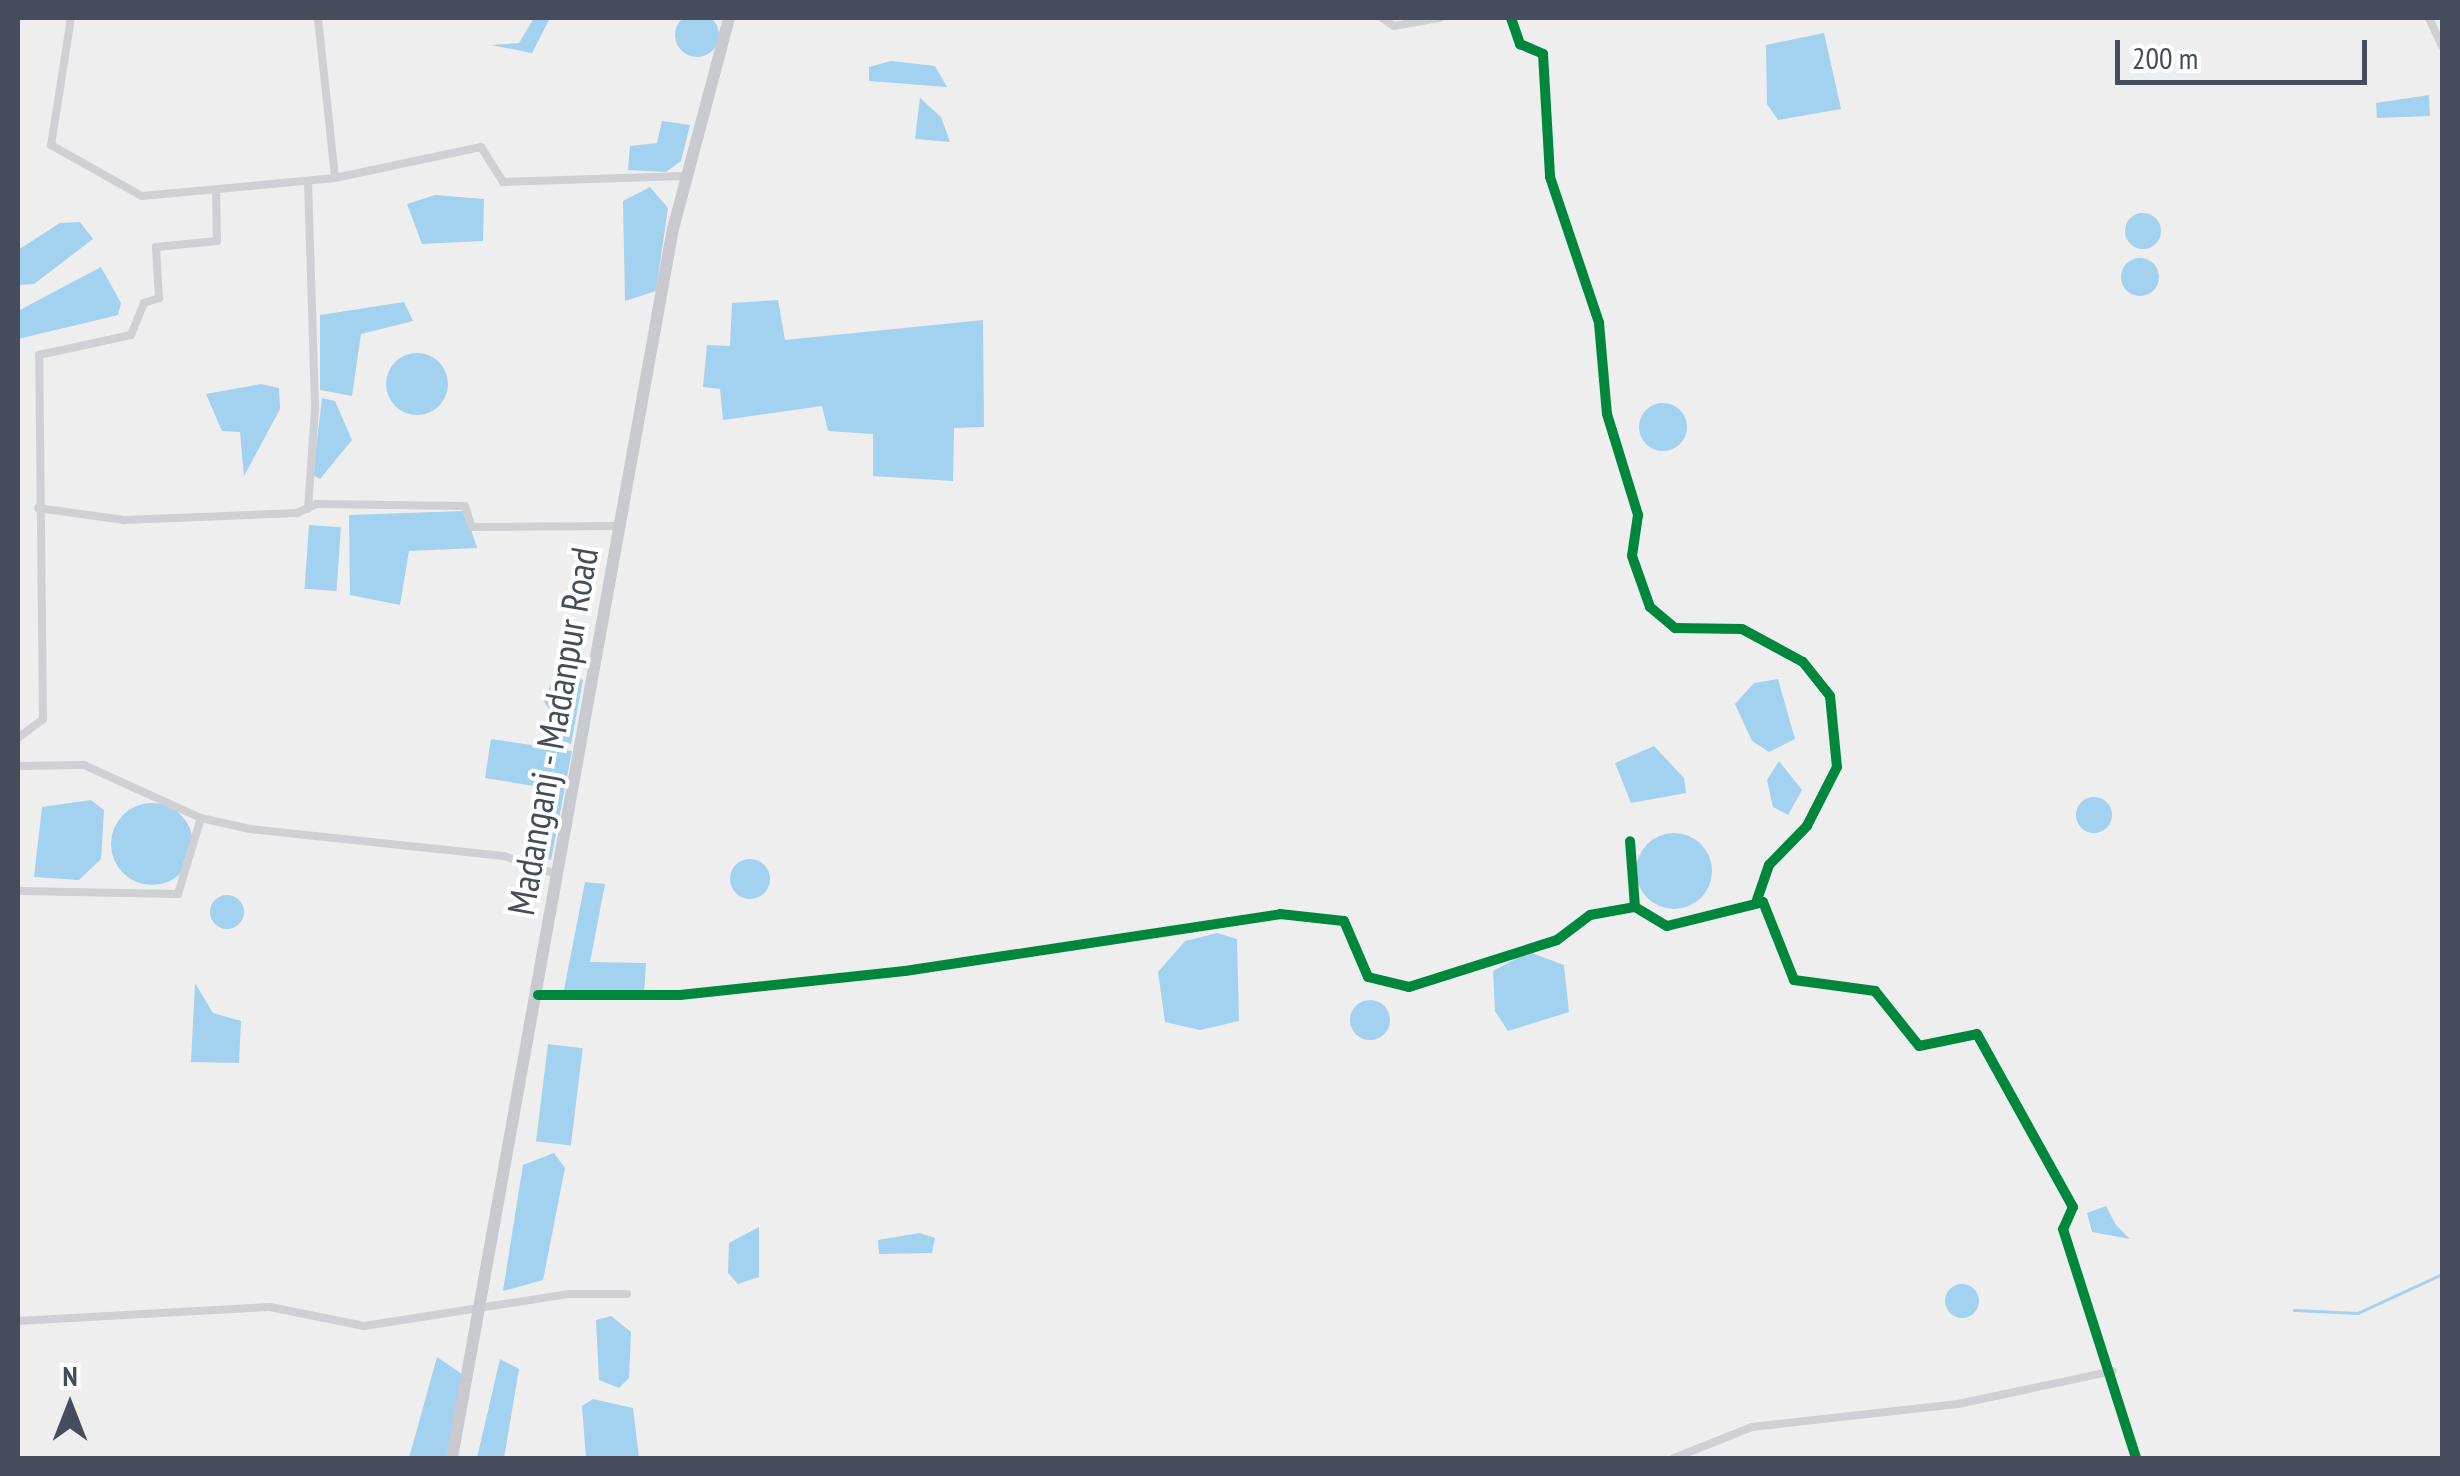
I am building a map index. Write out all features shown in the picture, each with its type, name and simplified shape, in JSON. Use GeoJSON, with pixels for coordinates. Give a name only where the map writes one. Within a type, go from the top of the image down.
{"type":"FeatureCollection","features":[{"type":"Feature","properties":{"kind":"main road","name":"Madanganj - Madanpur Road"},"geometry":{"type":"LineString","coordinates":[[452,1458],[538,995],[617,526],[684,176],[729,18]]}},
{"type":"Feature","properties":{"kind":"street"},"geometry":{"type":"LineString","coordinates":[[71,18],[51,145],[142,196],[308,182],[481,148],[503,182],[684,176]]}},
{"type":"Feature","properties":{"kind":"street"},"geometry":{"type":"LineString","coordinates":[[318,18],[335,178]]}},
{"type":"Feature","properties":{"kind":"street"},"geometry":{"type":"LineString","coordinates":[[1382,18],[1394,26],[1440,18]]}},
{"type":"Feature","properties":{"kind":"street"},"geometry":{"type":"LineString","coordinates":[[1511,18],[1520,44],[1543,54],[1550,177],[1600,323],[1610,425],[1638,515],[1632,556],[1650,606],[1675,628],[1742,628],[1803,662],[1830,696],[1837,767],[1807,826],[1769,864],[1757,900],[1794,980],[1875,991],[1919,1046],[1970,1034],[1982,1040],[2073,1208],[2063,1228],[2113,1370],[2136,1458]]}},
{"type":"Feature","properties":{"kind":"street"},"geometry":{"type":"LineString","coordinates":[[2429,18],[2442,46]]}},
{"type":"Feature","properties":{"kind":"street"},"geometry":{"type":"LineString","coordinates":[[308,182],[315,409],[308,509]]}},
{"type":"Feature","properties":{"kind":"street"},"geometry":{"type":"LineString","coordinates":[[18,738],[44,719],[38,508],[39,355],[131,335],[144,303],[159,298],[156,247],[217,241],[216,191]]}},
{"type":"Feature","properties":{"kind":"street"},"geometry":{"type":"LineString","coordinates":[[38,508],[124,520],[308,509],[465,506],[472,527],[617,526]]}},
{"type":"Feature","properties":{"kind":"street"},"geometry":{"type":"LineString","coordinates":[[18,766],[84,765],[201,818],[278,835],[504,856],[556,874]]}},
{"type":"Feature","properties":{"kind":"street"},"geometry":{"type":"LineString","coordinates":[[18,891],[178,894],[201,818]]}},
{"type":"Feature","properties":{"kind":"street"},"geometry":{"type":"LineString","coordinates":[[1630,841],[1635,908]]}},
{"type":"Feature","properties":{"kind":"street"},"geometry":{"type":"LineString","coordinates":[[538,995],[680,995],[890,973],[1280,914],[1344,921],[1368,977],[1395,988],[1557,940],[1590,915],[1635,908],[1667,926],[1757,900]]}},
{"type":"Feature","properties":{"kind":"street"},"geometry":{"type":"LineString","coordinates":[[18,1321],[270,1307],[364,1326],[480,1305],[627,1294]]}},
{"type":"Feature","properties":{"kind":"street"},"geometry":{"type":"LineString","coordinates":[[1674,1458],[1752,1427],[1958,1404],[2113,1370]]}},
{"type":"Feature","properties":{"kind":"water"},"geometry":{"type":"Polygon","coordinates":[[[697,13],[713,19],[719,35],[713,51],[697,57],[681,51],[675,35],[681,19],[697,13]]]}},
{"type":"Feature","properties":{"kind":"water"},"geometry":{"type":"Polygon","coordinates":[[[534,18],[549,20],[532,53],[491,45],[519,43],[534,18]]]}},
{"type":"Feature","properties":{"kind":"water"},"geometry":{"type":"Polygon","coordinates":[[[1824,33],[1841,109],[1778,120],[1767,104],[1766,45],[1824,33]]]}},
{"type":"Feature","properties":{"kind":"water"},"geometry":{"type":"Polygon","coordinates":[[[891,61],[935,66],[947,87],[869,81],[869,67],[891,61]]]}},
{"type":"Feature","properties":{"kind":"water"},"geometry":{"type":"Polygon","coordinates":[[[2429,95],[2430,116],[2377,118],[2376,103],[2429,95]]]}},
{"type":"Feature","properties":{"kind":"water"},"geometry":{"type":"Polygon","coordinates":[[[920,98],[941,117],[950,142],[915,139],[920,98]]]}},
{"type":"Feature","properties":{"kind":"water"},"geometry":{"type":"Polygon","coordinates":[[[662,121],[690,125],[681,161],[666,172],[628,170],[630,146],[657,143],[662,121]]]}},
{"type":"Feature","properties":{"kind":"water"},"geometry":{"type":"Polygon","coordinates":[[[650,187],[668,208],[656,291],[625,301],[623,201],[650,187]]]}},
{"type":"Feature","properties":{"kind":"water"},"geometry":{"type":"Polygon","coordinates":[[[435,195],[484,199],[483,241],[422,244],[407,204],[435,195]]]}},
{"type":"Feature","properties":{"kind":"water"},"geometry":{"type":"Polygon","coordinates":[[[2143,213],[2156,218],[2161,231],[2156,244],[2143,249],[2130,244],[2125,231],[2130,218],[2143,213]]]}},
{"type":"Feature","properties":{"kind":"water"},"geometry":{"type":"Polygon","coordinates":[[[80,222],[93,239],[34,284],[18,285],[18,250],[60,223],[80,222]]]}},
{"type":"Feature","properties":{"kind":"water"},"geometry":{"type":"Polygon","coordinates":[[[2140,258],[2153,264],[2159,277],[2153,290],[2140,296],[2127,290],[2121,277],[2127,264],[2140,258]]]}},
{"type":"Feature","properties":{"kind":"water"},"geometry":{"type":"Polygon","coordinates":[[[101,267],[121,303],[118,315],[18,339],[18,311],[101,267]]]}},
{"type":"Feature","properties":{"kind":"water"},"geometry":{"type":"Polygon","coordinates":[[[778,300],[785,340],[983,320],[984,427],[954,428],[953,481],[873,476],[873,434],[828,431],[822,406],[723,420],[720,389],[703,387],[707,345],[730,346],[732,303],[778,300]]]}},
{"type":"Feature","properties":{"kind":"water"},"geometry":{"type":"Polygon","coordinates":[[[404,302],[413,321],[361,334],[352,396],[320,390],[320,315],[404,302]]]}},
{"type":"Feature","properties":{"kind":"water"},"geometry":{"type":"Polygon","coordinates":[[[417,353],[439,362],[448,384],[439,406],[417,415],[395,406],[386,384],[395,362],[417,353]]]}},
{"type":"Feature","properties":{"kind":"water"},"geometry":{"type":"Polygon","coordinates":[[[261,384],[279,388],[280,409],[244,476],[240,432],[222,431],[206,394],[261,384]]]}},
{"type":"Feature","properties":{"kind":"water"},"geometry":{"type":"Polygon","coordinates":[[[322,398],[335,401],[352,440],[320,479],[313,475],[322,398]]]}},
{"type":"Feature","properties":{"kind":"water"},"geometry":{"type":"Polygon","coordinates":[[[1663,403],[1680,410],[1687,427],[1680,444],[1663,451],[1646,444],[1639,427],[1646,410],[1663,403]]]}},
{"type":"Feature","properties":{"kind":"water"},"geometry":{"type":"Polygon","coordinates":[[[465,511],[477,548],[409,551],[400,605],[350,595],[349,515],[465,511]]]}},
{"type":"Feature","properties":{"kind":"water"},"geometry":{"type":"Polygon","coordinates":[[[309,525],[341,527],[336,591],[305,589],[309,525]]]}},
{"type":"Feature","properties":{"kind":"water"},"geometry":{"type":"Polygon","coordinates":[[[556,671],[583,680],[571,744],[549,737],[554,717],[544,701],[556,671]]]}},
{"type":"Feature","properties":{"kind":"water"},"geometry":{"type":"Polygon","coordinates":[[[1778,679],[1795,739],[1769,752],[1752,741],[1735,704],[1754,683],[1778,679]]]}},
{"type":"Feature","properties":{"kind":"water"},"geometry":{"type":"Polygon","coordinates":[[[491,739],[572,751],[551,860],[523,848],[540,787],[485,778],[491,739]]]}},
{"type":"Feature","properties":{"kind":"water"},"geometry":{"type":"Polygon","coordinates":[[[1654,746],[1684,778],[1686,793],[1631,803],[1615,763],[1654,746]]]}},
{"type":"Feature","properties":{"kind":"water"},"geometry":{"type":"Polygon","coordinates":[[[1779,761],[1802,790],[1788,815],[1773,807],[1767,780],[1779,761]]]}},
{"type":"Feature","properties":{"kind":"water"},"geometry":{"type":"Polygon","coordinates":[[[2094,797],[2107,802],[2112,815],[2107,828],[2094,833],[2081,828],[2076,815],[2081,802],[2094,797]]]}},
{"type":"Feature","properties":{"kind":"water"},"geometry":{"type":"Polygon","coordinates":[[[91,800],[104,810],[101,859],[79,880],[34,877],[42,807],[91,800]]]}},
{"type":"Feature","properties":{"kind":"water"},"geometry":{"type":"Polygon","coordinates":[[[152,803],[168,806],[181,815],[190,828],[190,860],[181,873],[168,882],[152,885],[136,882],[123,873],[114,860],[111,844],[114,828],[123,815],[136,806],[152,803]]]}},
{"type":"Feature","properties":{"kind":"water"},"geometry":{"type":"Polygon","coordinates":[[[1674,833],[1701,844],[1712,871],[1701,898],[1674,909],[1647,898],[1636,871],[1647,844],[1674,833]]]}},
{"type":"Feature","properties":{"kind":"water"},"geometry":{"type":"Polygon","coordinates":[[[750,859],[764,865],[770,879],[764,893],[750,899],[736,893],[730,879],[736,865],[750,859]]]}},
{"type":"Feature","properties":{"kind":"water"},"geometry":{"type":"Polygon","coordinates":[[[585,882],[605,884],[590,962],[646,963],[644,992],[564,990],[585,882]]]}},
{"type":"Feature","properties":{"kind":"water"},"geometry":{"type":"Polygon","coordinates":[[[227,895],[239,900],[244,912],[239,924],[227,929],[215,924],[210,912],[215,900],[227,895]]]}},
{"type":"Feature","properties":{"kind":"water"},"geometry":{"type":"Polygon","coordinates":[[[1217,933],[1237,939],[1239,1021],[1200,1030],[1165,1022],[1158,972],[1185,941],[1217,933]]]}},
{"type":"Feature","properties":{"kind":"water"},"geometry":{"type":"Polygon","coordinates":[[[1529,952],[1564,965],[1569,1012],[1508,1031],[1495,1011],[1493,971],[1529,952]]]}},
{"type":"Feature","properties":{"kind":"water"},"geometry":{"type":"Polygon","coordinates":[[[195,983],[213,1013],[241,1021],[239,1063],[191,1062],[195,983]]]}},
{"type":"Feature","properties":{"kind":"water"},"geometry":{"type":"Polygon","coordinates":[[[1370,1000],[1384,1006],[1390,1020],[1384,1034],[1370,1040],[1356,1034],[1350,1020],[1356,1006],[1370,1000]]]}},
{"type":"Feature","properties":{"kind":"water"},"geometry":{"type":"Polygon","coordinates":[[[548,1044],[583,1048],[571,1146],[536,1141],[548,1044]]]}},
{"type":"Feature","properties":{"kind":"water"},"geometry":{"type":"Polygon","coordinates":[[[554,1153],[565,1168],[543,1280],[503,1291],[523,1165],[554,1153]]]}},
{"type":"Feature","properties":{"kind":"water"},"geometry":{"type":"Polygon","coordinates":[[[2106,1206],[2116,1225],[2130,1239],[2092,1232],[2087,1213],[2106,1206]]]}},
{"type":"Feature","properties":{"kind":"water"},"geometry":{"type":"Polygon","coordinates":[[[759,1227],[759,1277],[738,1284],[728,1273],[729,1243],[759,1227]]]}},
{"type":"Feature","properties":{"kind":"water"},"geometry":{"type":"Polygon","coordinates":[[[920,1233],[935,1238],[932,1253],[879,1254],[878,1240],[920,1233]]]}},
{"type":"Feature","properties":{"kind":"water"},"geometry":{"type":"Polygon","coordinates":[[[1962,1284],[1974,1289],[1979,1301],[1974,1313],[1962,1318],[1950,1313],[1945,1301],[1950,1289],[1962,1284]]]}},
{"type":"Feature","properties":{"kind":"water"},"geometry":{"type":"Polygon","coordinates":[[[611,1316],[631,1332],[629,1378],[619,1388],[599,1380],[596,1320],[611,1316]]]}},
{"type":"Feature","properties":{"kind":"water"},"geometry":{"type":"Polygon","coordinates":[[[437,1357],[462,1374],[447,1458],[409,1458],[437,1357]]]}},
{"type":"Feature","properties":{"kind":"water"},"geometry":{"type":"Polygon","coordinates":[[[500,1359],[519,1369],[504,1458],[477,1458],[500,1359]]]}},
{"type":"Feature","properties":{"kind":"water"},"geometry":{"type":"Polygon","coordinates":[[[593,1399],[633,1408],[639,1458],[586,1458],[582,1406],[593,1399]]]}},
{"type":"Feature","properties":{"kind":"waterway"},"geometry":{"type":"LineString","coordinates":[[2294,1310],[2358,1313],[2442,1274]]}},
{"type":"Feature","properties":{"kind":"cycle path"},"geometry":{"type":"LineString","coordinates":[[1511,18],[1520,44],[1543,54],[1550,177],[1599,323],[1607,414],[1638,515],[1632,556],[1650,607],[1675,628],[1742,629],[1803,662],[1830,696],[1837,767],[1807,826],[1769,865],[1757,900]]}},
{"type":"Feature","properties":{"kind":"cycle path"},"geometry":{"type":"LineString","coordinates":[[538,995],[680,995],[905,971],[1280,914],[1344,921],[1368,977],[1409,987],[1557,940],[1590,915],[1635,907],[1630,841]]}},
{"type":"Feature","properties":{"kind":"cycle path"},"geometry":{"type":"LineString","coordinates":[[1635,907],[1667,926],[1763,902],[1794,980],[1875,991],[1919,1046],[1977,1034],[2073,1207],[2063,1229],[2136,1458]]}}]}
